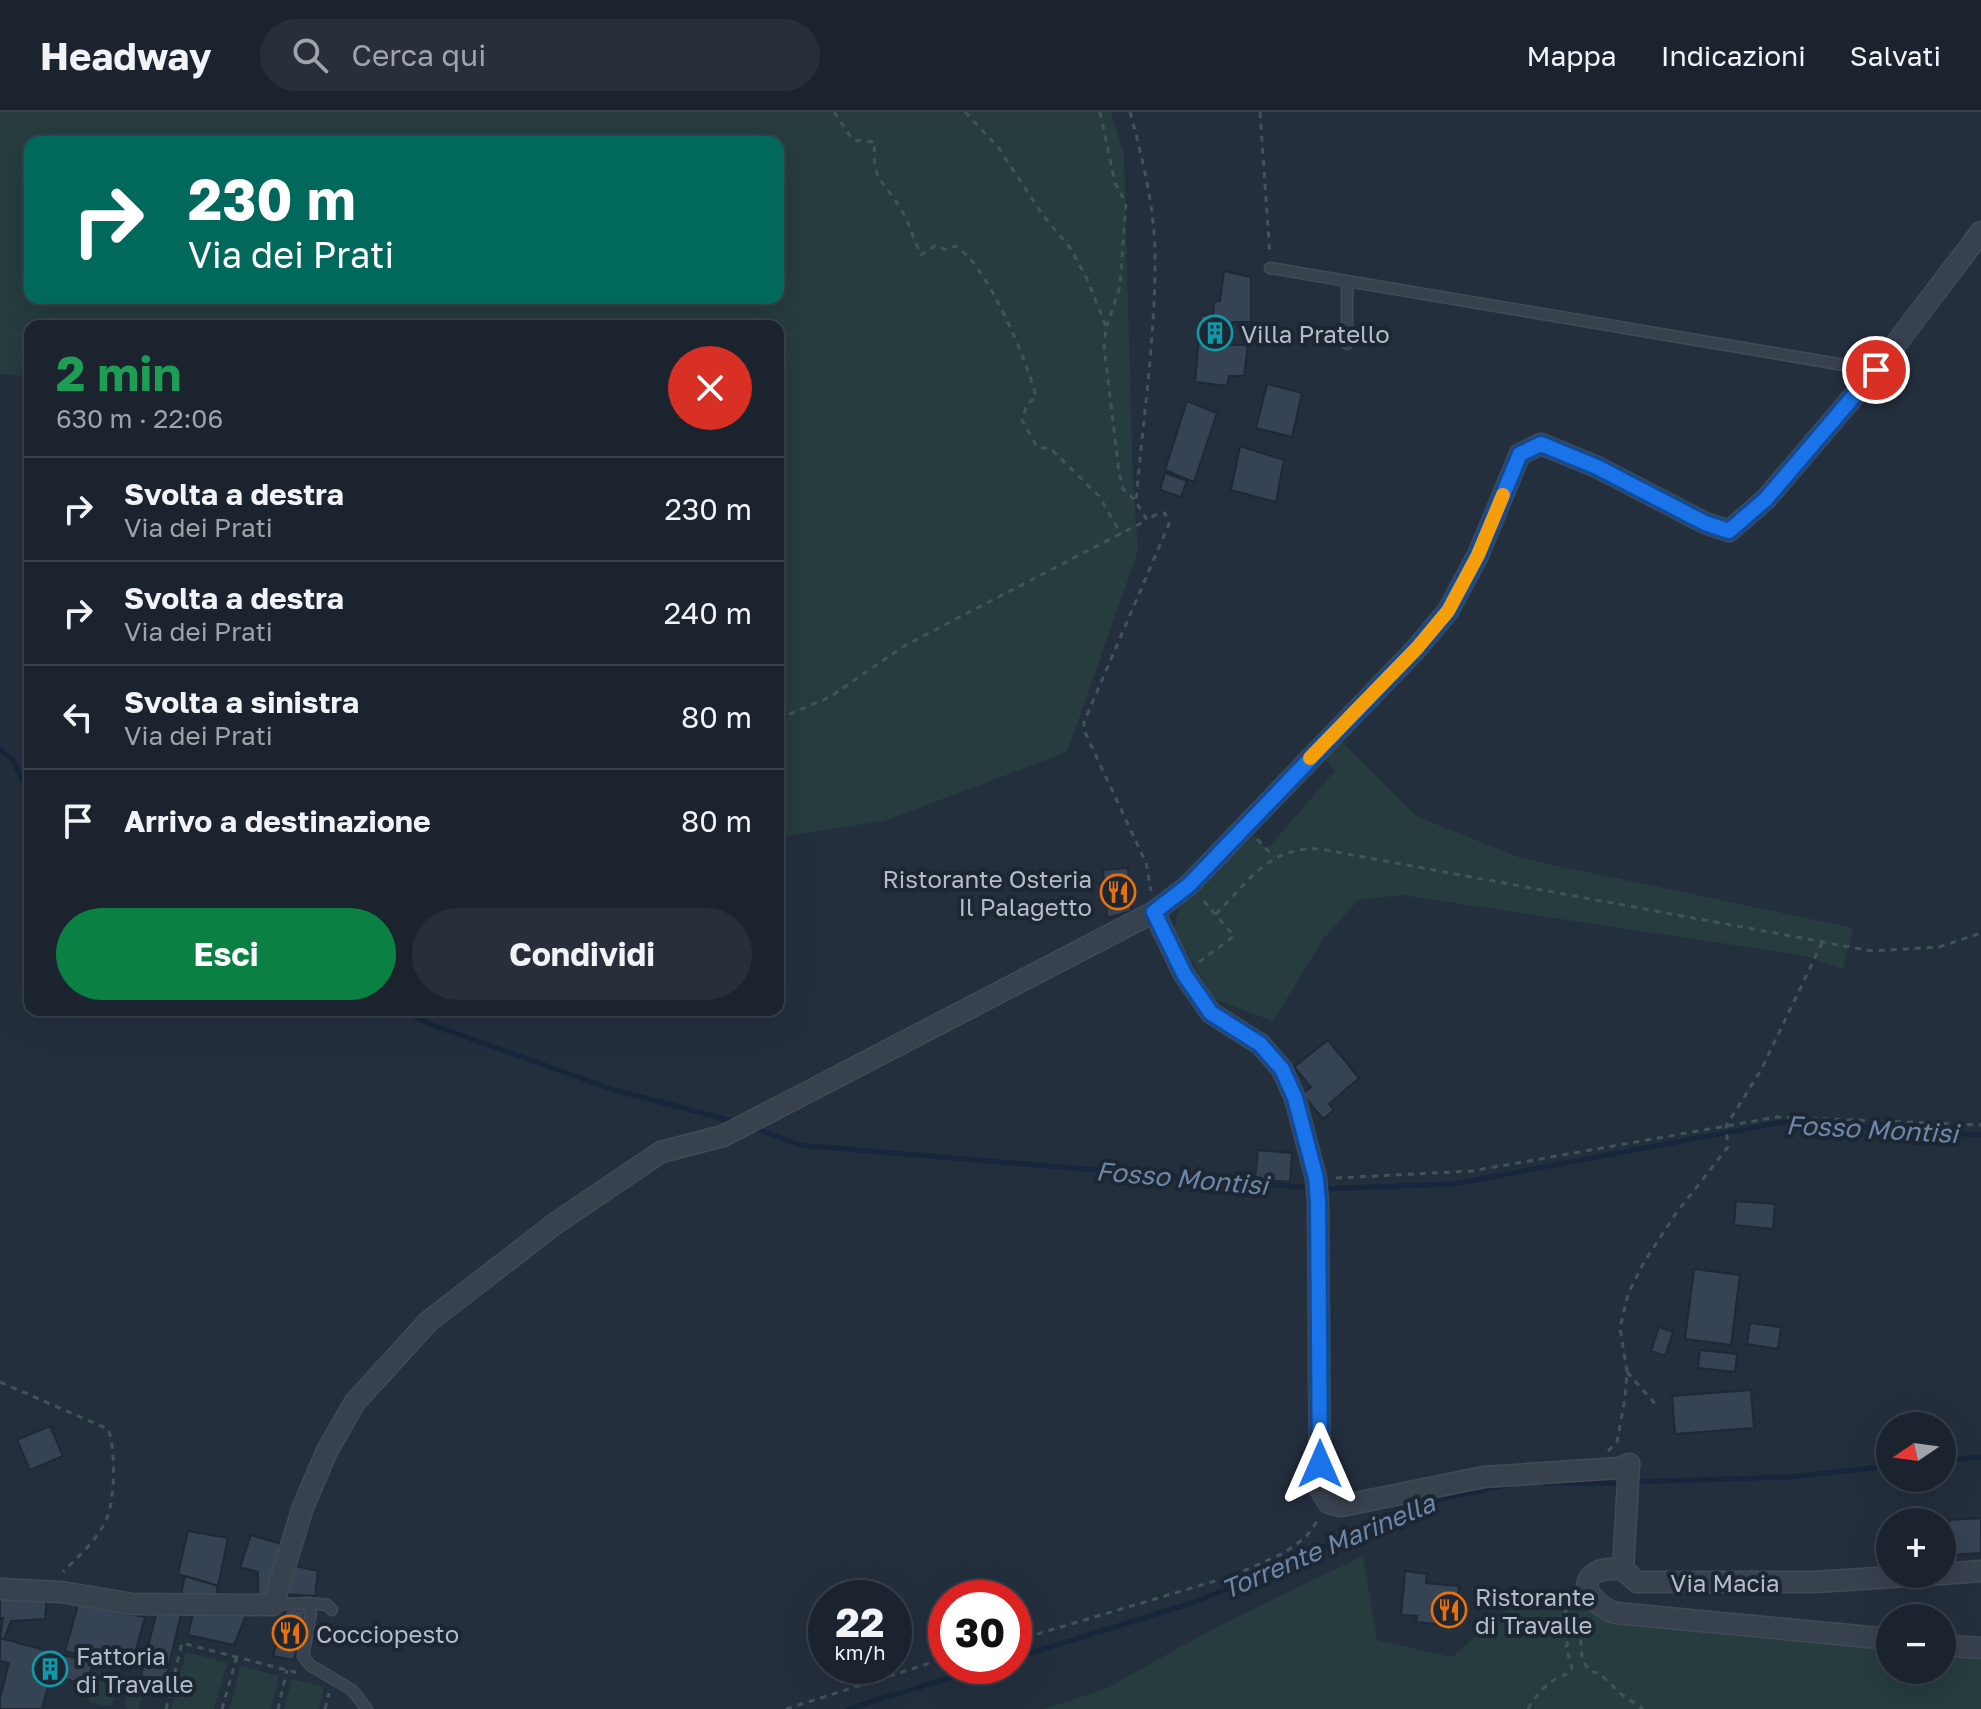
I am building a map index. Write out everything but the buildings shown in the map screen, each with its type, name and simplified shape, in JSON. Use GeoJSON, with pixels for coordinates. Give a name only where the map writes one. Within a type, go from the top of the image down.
{"type":"FeatureCollection","features":[{"type":"Feature","properties":{"kind":"street"},"geometry":{"type":"LineString","coordinates":[[0,1589],[61,1592],[132,1604],[273,1605],[303,1507],[327,1451],[355,1402],[429,1321],[556,1223],[661,1152],[723,1136],[1154,912],[1189,885],[1417,648],[1448,611],[1478,555],[1520,454],[1541,444],[1597,467],[1705,523],[1729,531],[1766,499],[1876,370],[1981,232]]}},
{"type":"Feature","properties":{"kind":"street"},"geometry":{"type":"LineString","coordinates":[[1154,912],[1184,974],[1211,1013],[1260,1044],[1282,1069],[1295,1098],[1316,1178],[1320,1489],[1329,1503],[1341,1506],[1484,1477],[1619,1468],[1629,1464],[1623,1569],[1602,1570],[1592,1577],[1588,1590],[1596,1603],[1611,1612],[1876,1638]]}},
{"type":"Feature","properties":{"kind":"street","name":"Via Macia"},"geometry":{"type":"LineString","coordinates":[[1623,1569],[1637,1582],[1815,1582],[1876,1578]]}},
{"type":"Feature","properties":{"kind":"street","name":"Via Macia"},"geometry":{"type":"LineString","coordinates":[[1956,1573],[1981,1571]]}},
{"type":"Feature","properties":{"kind":"street"},"geometry":{"type":"LineString","coordinates":[[1956,1646],[1981,1648]]}},
{"type":"Feature","properties":{"kind":"lane"},"geometry":{"type":"LineString","coordinates":[[1270,268],[1876,370]]}},
{"type":"Feature","properties":{"kind":"lane"},"geometry":{"type":"LineString","coordinates":[[1347,281],[1347,344]]}},
{"type":"Feature","properties":{"kind":"lane"},"geometry":{"type":"LineString","coordinates":[[308,1603],[311,1613],[303,1656],[310,1665],[352,1690],[367,1709]]}},
{"type":"Feature","properties":{"kind":"lane"},"geometry":{"type":"LineString","coordinates":[[273,1605],[308,1603],[327,1605],[332,1610]]}},
{"type":"Feature","properties":{"kind":"path"},"geometry":{"type":"LineString","coordinates":[[834,112],[853,140],[875,142],[873,162],[876,174],[901,210],[921,255],[935,246],[948,250],[955,246],[963,250],[991,287],[1026,364],[1036,397],[1027,404],[1022,420],[1037,447],[1051,449],[1099,496],[1121,534]]}},
{"type":"Feature","properties":{"kind":"path"},"geometry":{"type":"LineString","coordinates":[[965,112],[998,147],[1042,214],[1071,249],[1088,281],[1106,327]]}},
{"type":"Feature","properties":{"kind":"path"},"geometry":{"type":"LineString","coordinates":[[1100,112],[1115,183],[1126,203],[1120,286],[1106,327],[1104,346],[1123,489],[1147,520]]}},
{"type":"Feature","properties":{"kind":"path"},"geometry":{"type":"LineString","coordinates":[[1130,112],[1144,164],[1155,248],[1152,333],[1136,502]]}},
{"type":"Feature","properties":{"kind":"path"},"geometry":{"type":"LineString","coordinates":[[1260,112],[1270,268]]}},
{"type":"Feature","properties":{"kind":"path"},"geometry":{"type":"LineString","coordinates":[[784,716],[830,697],[904,646],[1155,515],[1165,513],[1169,524],[1084,722],[1084,730],[1146,863],[1154,912]]}},
{"type":"Feature","properties":{"kind":"path"},"geometry":{"type":"LineString","coordinates":[[1245,826],[1274,857]]}},
{"type":"Feature","properties":{"kind":"path"},"geometry":{"type":"LineString","coordinates":[[1216,914],[1274,857],[1299,848],[1320,849],[1872,951],[1939,947],[1981,933]]}},
{"type":"Feature","properties":{"kind":"path"},"geometry":{"type":"LineString","coordinates":[[1184,974],[1234,936],[1189,885]]}},
{"type":"Feature","properties":{"kind":"path"},"geometry":{"type":"LineString","coordinates":[[1657,1406],[1627,1372],[1620,1328],[1628,1294],[1651,1252],[1728,1147],[1726,1126],[1761,1070],[1822,943]]}},
{"type":"Feature","properties":{"kind":"path"},"geometry":{"type":"LineString","coordinates":[[1316,1178],[1472,1171],[1777,1117],[1981,1125]]}},
{"type":"Feature","properties":{"kind":"path"},"geometry":{"type":"LineString","coordinates":[[0,1382],[108,1429],[112,1439],[113,1481],[107,1518],[62,1573],[61,1592]]}},
{"type":"Feature","properties":{"kind":"path"},"geometry":{"type":"LineString","coordinates":[[1032,1636],[1232,1576],[1284,1553],[1306,1537],[1329,1503]]}},
{"type":"Feature","properties":{"kind":"path"},"geometry":{"type":"LineString","coordinates":[[1528,1709],[1543,1687],[1553,1679],[1570,1673],[1572,1668],[1566,1647],[1572,1630],[1564,1610],[1569,1602],[1569,1591]]}},
{"type":"Feature","properties":{"kind":"path"},"geometry":{"type":"LineString","coordinates":[[1596,1603],[1590,1614],[1594,1620],[1580,1632],[1582,1657],[1591,1672],[1599,1673],[1643,1709]]}},
{"type":"Feature","properties":{"kind":"path"},"geometry":{"type":"LineString","coordinates":[[166,1709],[182,1643],[299,1673]]}},
{"type":"Feature","properties":{"kind":"path"},"geometry":{"type":"LineString","coordinates":[[222,1709],[237,1656]]}},
{"type":"Feature","properties":{"kind":"path"},"geometry":{"type":"LineString","coordinates":[[786,1709],[928,1664]]}},
{"type":"Feature","properties":{"kind":"path"},"geometry":{"type":"LineString","coordinates":[[278,1709],[287,1670]]}},
{"type":"Feature","properties":{"kind":"path"},"geometry":{"type":"LineString","coordinates":[[325,1709],[331,1687]]}},
{"type":"Feature","properties":{"kind":"green space"},"geometry":{"type":"Polygon","coordinates":[[[0,112],[1111,112],[1124,156],[1133,481],[1138,551],[1067,752],[884,821],[784,836],[784,320],[24,320],[24,376],[0,374],[0,112]]]}},
{"type":"Feature","properties":{"kind":"green space"},"geometry":{"type":"Polygon","coordinates":[[[1339,739],[1416,816],[1521,858],[1853,928],[1843,969],[1806,956],[1402,895],[1358,900],[1324,938],[1273,1021],[1214,999],[1174,929],[1180,902],[1254,836],[1267,849],[1335,771],[1324,758],[1339,739]]]}},
{"type":"Feature","properties":{"kind":"green space"},"geometry":{"type":"Polygon","coordinates":[[[1363,1556],[1377,1640],[1452,1657],[1507,1609],[1574,1611],[1660,1607],[1876,1629],[1876,1684],[1956,1684],[1956,1636],[1981,1639],[1981,1709],[1044,1709],[1105,1689],[1220,1625],[1363,1556]]]}},
{"type":"Feature","properties":{"kind":"green space"},"geometry":{"type":"Polygon","coordinates":[[[186,1652],[227,1663],[214,1709],[171,1709],[186,1652]]]}},
{"type":"Feature","properties":{"kind":"green space"},"geometry":{"type":"Polygon","coordinates":[[[240,1666],[279,1676],[271,1709],[230,1709],[240,1666]]]}},
{"type":"Feature","properties":{"kind":"green space"},"geometry":{"type":"Polygon","coordinates":[[[94,1671],[121,1677],[111,1706],[89,1701],[94,1671]]]}},
{"type":"Feature","properties":{"kind":"green space"},"geometry":{"type":"Polygon","coordinates":[[[131,1678],[146,1682],[139,1709],[128,1709],[125,1703],[131,1678]]]}},
{"type":"Feature","properties":{"kind":"green space"},"geometry":{"type":"Polygon","coordinates":[[[292,1679],[324,1687],[319,1709],[284,1709],[292,1679]]]}},
{"type":"Feature","properties":{"kind":"waterway","name":"Fosso Montisi"},"geometry":{"type":"LineString","coordinates":[[0,749],[14,762],[24,784]]}},
{"type":"Feature","properties":{"kind":"waterway","name":"Fosso Montisi"},"geometry":{"type":"LineString","coordinates":[[413,1016],[614,1090],[737,1122]]}},
{"type":"Feature","properties":{"kind":"waterway","name":"Fosso Montisi"},"geometry":{"type":"LineString","coordinates":[[1321,1189],[1454,1184],[1783,1122],[1981,1135]]}},
{"type":"Feature","properties":{"kind":"waterway","name":"Fosso Montisi"},"geometry":{"type":"LineString","coordinates":[[754,1128],[799,1145],[1311,1188]]}},
{"type":"Feature","properties":{"kind":"waterway","name":"Torrente Marinella"},"geometry":{"type":"LineString","coordinates":[[1956,1460],[1981,1457]]}},
{"type":"Feature","properties":{"kind":"waterway","name":"Torrente Marinella"},"geometry":{"type":"LineString","coordinates":[[1631,1482],[1790,1477],[1876,1468]]}},
{"type":"Feature","properties":{"kind":"waterway","name":"Torrente Marinella"},"geometry":{"type":"LineString","coordinates":[[1543,1483],[1621,1483]]}},
{"type":"Feature","properties":{"kind":"waterway","name":"Torrente Marinella"},"geometry":{"type":"LineString","coordinates":[[1032,1652],[1192,1603],[1303,1558],[1363,1526],[1426,1502],[1506,1485]]}},
{"type":"Feature","properties":{"kind":"waterway","name":"Torrente Marinella"},"geometry":{"type":"LineString","coordinates":[[848,1709],[929,1684]]}},
{"type":"Feature","properties":{"kind":"slow traffic"},"geometry":{"type":"LineString","coordinates":[[1310,758],[1417,648],[1448,611],[1478,555],[1503,495]]}},
{"type":"Feature","properties":{"kind":"place","name":"Villa Pratello"},"geometry":{"type":"Point","coordinates":[1215,333]}},
{"type":"Feature","properties":{"kind":"place","name":"Ristorante Osteria Il Palagetto"},"geometry":{"type":"Point","coordinates":[1118,892]}},
{"type":"Feature","properties":{"kind":"place","name":"Ristorante di Travalle"},"geometry":{"type":"Point","coordinates":[1449,1610]}},
{"type":"Feature","properties":{"kind":"place","name":"Cocciopesto"},"geometry":{"type":"Point","coordinates":[290,1633]}},
{"type":"Feature","properties":{"kind":"place","name":"Fattoria di Travalle"},"geometry":{"type":"Point","coordinates":[50,1669]}},
{"type":"Feature","properties":{"kind":"route"},"geometry":{"type":"LineString","coordinates":[[1320,1464],[1318,1202],[1316,1178],[1295,1098],[1282,1069],[1260,1044],[1211,1013],[1184,974],[1154,912],[1189,885],[1417,648],[1448,611],[1478,555],[1520,454],[1541,444],[1597,467],[1705,523],[1729,531],[1766,499],[1876,370]]}}]}
